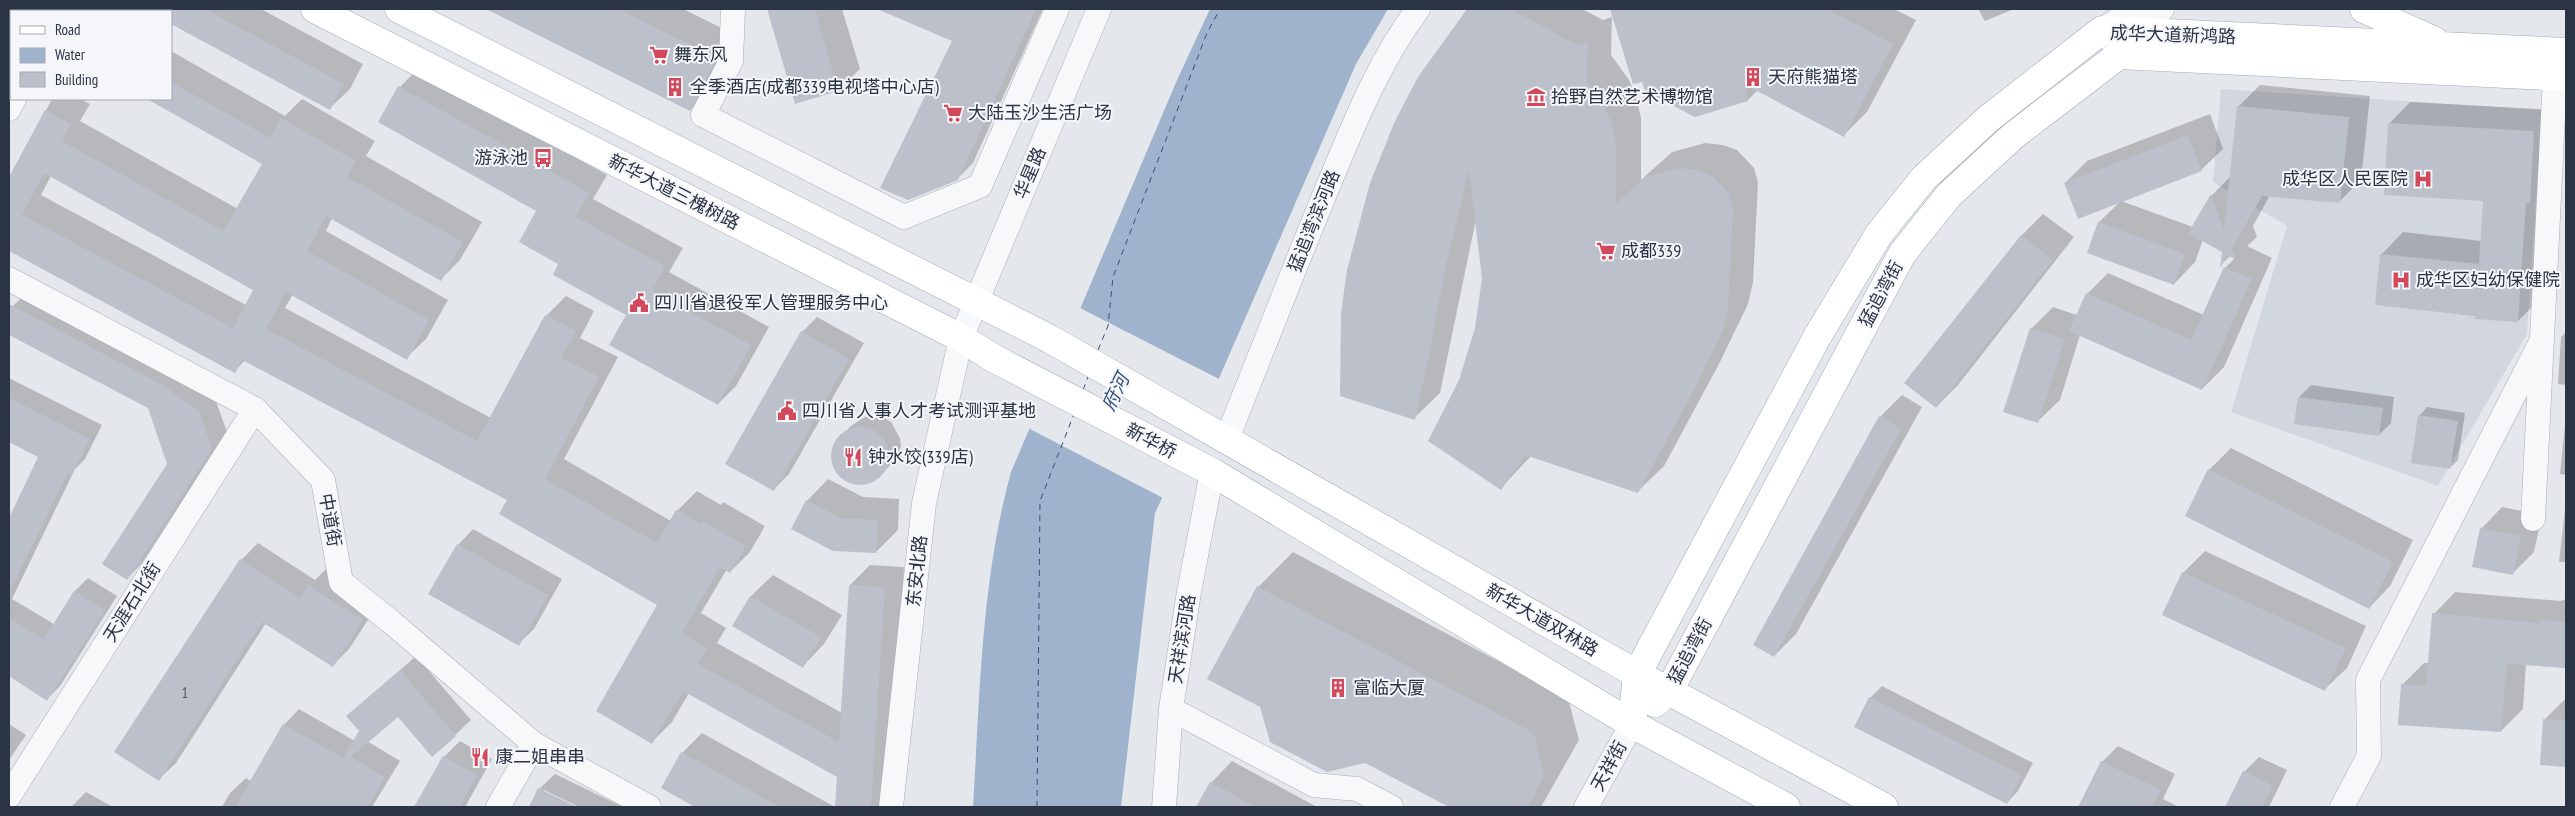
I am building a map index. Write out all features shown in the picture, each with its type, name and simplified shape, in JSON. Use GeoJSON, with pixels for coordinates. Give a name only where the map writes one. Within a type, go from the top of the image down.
{"type":"FeatureCollection","features":[{"type":"Feature","properties":{"kind":"main road","name":"新华大道三槐树路"},"geometry":{"type":"LineString","coordinates":[[315,9],[961,338],[995,359],[1032,376]]}},
{"type":"Feature","properties":{"kind":"main road"},"geometry":{"type":"LineString","coordinates":[[400,9],[977,300]]}},
{"type":"Feature","properties":{"kind":"main road"},"geometry":{"type":"LineString","coordinates":[[2364,9],[2448,47]]}},
{"type":"Feature","properties":{"kind":"main road","name":"成华大道新鸿路"},"geometry":{"type":"LineString","coordinates":[[2102,30],[2139,21],[2448,47],[2566,52]]}},
{"type":"Feature","properties":{"kind":"main road","name":"猛追湾街"},"geometry":{"type":"LineString","coordinates":[[1632,724],[1637,674],[1817,336],[1879,234],[1924,178],[1988,119],[2102,30]]}},
{"type":"Feature","properties":{"kind":"main road","name":"成华大道新鸿路"},"geometry":{"type":"LineString","coordinates":[[2119,55],[2560,77]]}},
{"type":"Feature","properties":{"kind":"main road","name":"猛追湾街"},"geometry":{"type":"LineString","coordinates":[[1632,724],[1668,691],[1902,254],[1949,195],[2013,136],[2119,55]]}},
{"type":"Feature","properties":{"kind":"main road","name":"新华大道双林路"},"geometry":{"type":"LineString","coordinates":[[977,300],[1204,426],[1226,441],[1637,674],[1884,807]]}},
{"type":"Feature","properties":{"kind":"main road","name":"新华桥"},"geometry":{"type":"LineString","coordinates":[[1032,376],[1202,467]]}},
{"type":"Feature","properties":{"kind":"main road"},"geometry":{"type":"LineString","coordinates":[[1202,467],[1632,724],[1786,807]]}},
{"type":"Feature","properties":{"kind":"street"},"geometry":{"type":"LineString","coordinates":[[733,9],[731,61],[703,115],[904,218],[980,186],[1057,9]]}},
{"type":"Feature","properties":{"kind":"street","name":"华星路"},"geometry":{"type":"LineString","coordinates":[[961,338],[1098,9]]}},
{"type":"Feature","properties":{"kind":"street","name":"猛追湾滨河路"},"geometry":{"type":"LineString","coordinates":[[1226,441],[1292,272],[1369,87],[1403,30],[1418,9]]}},
{"type":"Feature","properties":{"kind":"street","name":"猛追湾街"},"geometry":{"type":"LineString","coordinates":[[2119,55],[2139,21],[2162,9]]}},
{"type":"Feature","properties":{"kind":"street","name":"成华大道新鸿路"},"geometry":{"type":"LineString","coordinates":[[2102,30],[2119,55]]}},
{"type":"Feature","properties":{"kind":"street"},"geometry":{"type":"LineString","coordinates":[[2533,519],[2542,340],[2560,77]]}},
{"type":"Feature","properties":{"kind":"street","name":"中道街"},"geometry":{"type":"LineString","coordinates":[[9,279],[255,409],[323,480],[341,582],[390,621],[534,744],[649,807]]}},
{"type":"Feature","properties":{"kind":"street","name":"东安北路"},"geometry":{"type":"LineString","coordinates":[[891,807],[924,503],[961,338]]}},
{"type":"Feature","properties":{"kind":"street"},"geometry":{"type":"LineString","coordinates":[[2342,807],[2369,756],[2368,680],[2542,340]]}},
{"type":"Feature","properties":{"kind":"street","name":"天涯石北街"},"geometry":{"type":"LineString","coordinates":[[9,796],[255,409]]}},
{"type":"Feature","properties":{"kind":"street","name":"天祥滨河路"},"geometry":{"type":"LineString","coordinates":[[1164,807],[1171,709],[1189,592],[1202,467]]}},
{"type":"Feature","properties":{"kind":"street"},"geometry":{"type":"LineString","coordinates":[[1171,709],[1314,785],[1357,789],[1391,807]]}},
{"type":"Feature","properties":{"kind":"street","name":"天祥街"},"geometry":{"type":"LineString","coordinates":[[1586,807],[1632,724]]}},
{"type":"Feature","properties":{"kind":"street"},"geometry":{"type":"LineString","coordinates":[[498,807],[534,744]]}},
{"type":"Feature","properties":{"kind":"shaded area","name":"成华区妇幼保健院"},"geometry":{"type":"Polygon","coordinates":[[[2221,89],[2542,110],[2527,334],[2438,486],[2231,412],[2287,226],[2213,182],[2221,89]]]}},
{"type":"Feature","properties":{"kind":"water","name":"府河"},"geometry":{"type":"Polygon","coordinates":[[[1210,9],[1388,9],[1356,64],[1220,376],[1155,513],[1121,807],[973,807],[983,638],[993,555],[1011,472],[1177,80],[1210,9]]]}},
{"type":"Feature","properties":{"kind":"pier"},"geometry":{"type":"Polygon","coordinates":[[[1078,307],[1221,380],[1165,499],[1026,427],[1078,307]]]}},
{"type":"Feature","properties":{"kind":"building"},"geometry":{"type":"Polygon","coordinates":[[[205,9],[344,84],[330,110],[172,25],[171,10],[205,9]]]}},
{"type":"Feature","properties":{"kind":"building","name":"全季酒店(成都339电视塔中心店)"},"geometry":{"type":"Polygon","coordinates":[[[486,9],[619,9],[717,58],[690,111],[486,9]]]}},
{"type":"Feature","properties":{"kind":"building"},"geometry":{"type":"Polygon","coordinates":[[[767,9],[815,9],[838,91],[795,104],[767,9]]]}},
{"type":"Feature","properties":{"kind":"building","name":"大陆玉沙生活广场"},"geometry":{"type":"Polygon","coordinates":[[[877,9],[1036,9],[958,180],[908,200],[880,188],[952,41],[877,9]]]}},
{"type":"Feature","properties":{"kind":"building","name":"成都339"},"geometry":{"type":"Polygon","coordinates":[[[1467,9],[1511,9],[1577,45],[1588,42],[1586,81],[1604,106],[1611,122],[1616,144],[1616,204],[1645,177],[1679,168],[1697,170],[1711,175],[1729,193],[1733,208],[1728,309],[1723,330],[1694,390],[1638,493],[1525,455],[1501,490],[1428,441],[1459,380],[1475,328],[1482,278],[1469,170],[1445,269],[1415,420],[1340,396],[1341,313],[1347,270],[1370,183],[1395,121],[1418,77],[1467,9]]]}},
{"type":"Feature","properties":{"kind":"building","name":"天府熊猫塔"},"geometry":{"type":"Polygon","coordinates":[[[1610,9],[1827,9],[1893,44],[1844,137],[1744,84],[1748,101],[1695,117],[1645,91],[1642,82],[1633,84],[1610,9]]]}},
{"type":"Feature","properties":{"kind":"building"},"geometry":{"type":"Polygon","coordinates":[[[172,83],[270,138],[281,118],[356,161],[347,177],[463,242],[441,281],[326,216],[307,251],[429,320],[407,360],[286,292],[266,329],[477,441],[545,315],[576,331],[561,358],[599,377],[545,479],[657,543],[676,510],[701,524],[703,521],[746,546],[730,573],[720,567],[682,633],[707,648],[698,664],[839,742],[849,585],[885,587],[871,807],[835,807],[837,777],[683,691],[652,744],[596,711],[657,605],[499,514],[507,500],[242,360],[235,373],[9,251],[9,177],[45,110],[71,124],[62,141],[223,231],[262,164],[149,100],[172,100],[172,83]],[[44,173],[22,215],[233,328],[253,290],[44,173]]]}},
{"type":"Feature","properties":{"kind":"building"},"geometry":{"type":"Polygon","coordinates":[[[398,86],[589,193],[576,217],[665,266],[652,291],[751,345],[718,405],[609,345],[626,315],[553,275],[558,264],[519,242],[536,211],[378,122],[398,86]]]}},
{"type":"Feature","properties":{"kind":"building"},"geometry":{"type":"Polygon","coordinates":[[[2237,106],[2349,117],[2340,203],[2262,196],[2232,248],[2236,260],[2228,255],[2220,268],[2222,252],[2188,233],[2211,194],[2224,230],[2237,106]]]}},
{"type":"Feature","properties":{"kind":"building"},"geometry":{"type":"Polygon","coordinates":[[[2388,123],[2534,131],[2530,203],[2526,203],[2518,322],[2475,319],[2475,316],[2375,305],[2380,254],[2479,264],[2483,201],[2384,195],[2388,123]]]}},
{"type":"Feature","properties":{"kind":"building"},"geometry":{"type":"Polygon","coordinates":[[[2188,135],[2202,171],[2078,219],[2064,183],[2188,135]]]}},
{"type":"Feature","properties":{"kind":"building"},"geometry":{"type":"Polygon","coordinates":[[[2098,222],[2185,254],[2174,285],[2087,253],[2098,222]]]}},
{"type":"Feature","properties":{"kind":"building"},"geometry":{"type":"Polygon","coordinates":[[[2021,235],[2053,260],[1936,408],[1904,383],[2021,235]]]}},
{"type":"Feature","properties":{"kind":"building"},"geometry":{"type":"Polygon","coordinates":[[[2224,267],[2252,279],[2202,390],[2069,331],[2086,293],[2191,340],[2224,267]]]}},
{"type":"Feature","properties":{"kind":"building"},"geometry":{"type":"Polygon","coordinates":[[[9,304],[161,384],[199,411],[212,449],[127,580],[102,564],[167,464],[148,408],[9,335],[9,304]]]}},
{"type":"Feature","properties":{"kind":"building"},"geometry":{"type":"Polygon","coordinates":[[[2030,328],[2065,339],[2038,423],[2003,412],[2030,328]]]}},
{"type":"Feature","properties":{"kind":"building","name":"四川省人事人才考试测评基地"},"geometry":{"type":"Polygon","coordinates":[[[801,331],[849,359],[774,491],[725,464],[801,331]]]}},
{"type":"Feature","properties":{"kind":"building"},"geometry":{"type":"Polygon","coordinates":[[[2298,397],[2383,408],[2379,436],[2294,424],[2298,397]]]}},
{"type":"Feature","properties":{"kind":"building"},"geometry":{"type":"Polygon","coordinates":[[[9,398],[90,439],[72,474],[68,472],[9,594],[9,518],[38,457],[9,442],[9,398]]]}},
{"type":"Feature","properties":{"kind":"building"},"geometry":{"type":"Polygon","coordinates":[[[2418,415],[2458,421],[2450,469],[2411,463],[2418,415]]]}},
{"type":"Feature","properties":{"kind":"building"},"geometry":{"type":"Polygon","coordinates":[[[1879,416],[1901,429],[1774,657],[1753,645],[1879,416]]]}},
{"type":"Feature","properties":{"kind":"building"},"geometry":{"type":"Polygon","coordinates":[[[860,427],[871,429],[884,440],[889,456],[887,467],[876,480],[860,485],[849,483],[836,472],[831,456],[833,445],[844,432],[860,427]]]}},
{"type":"Feature","properties":{"kind":"building"},"geometry":{"type":"Polygon","coordinates":[[[2208,469],[2393,562],[2369,609],[2185,516],[2208,469]]]}},
{"type":"Feature","properties":{"kind":"building"},"geometry":{"type":"Polygon","coordinates":[[[806,500],[841,518],[878,520],[876,553],[833,551],[791,529],[806,500]]]}},
{"type":"Feature","properties":{"kind":"building"},"geometry":{"type":"Polygon","coordinates":[[[2480,528],[2521,536],[2513,575],[2472,567],[2480,528]]]}},
{"type":"Feature","properties":{"kind":"building"},"geometry":{"type":"Polygon","coordinates":[[[457,544],[548,595],[519,646],[428,594],[457,544]]]}},
{"type":"Feature","properties":{"kind":"building"},"geometry":{"type":"Polygon","coordinates":[[[240,559],[300,598],[308,585],[363,620],[333,667],[262,622],[159,781],[114,752],[240,559]]]}},
{"type":"Feature","properties":{"kind":"building"},"geometry":{"type":"Polygon","coordinates":[[[2182,572],[2346,648],[2325,691],[2162,615],[2182,572]]]}},
{"type":"Feature","properties":{"kind":"building","name":"富临大厦"},"geometry":{"type":"Polygon","coordinates":[[[1257,586],[1534,733],[1544,776],[1528,807],[1449,807],[1365,763],[1327,772],[1270,742],[1260,707],[1207,679],[1257,586]]]}},
{"type":"Feature","properties":{"kind":"building"},"geometry":{"type":"Polygon","coordinates":[[[74,591],[105,610],[47,701],[9,676],[9,618],[44,639],[74,591]]]}},
{"type":"Feature","properties":{"kind":"building"},"geometry":{"type":"Polygon","coordinates":[[[750,596],[821,637],[803,668],[732,626],[750,596]]]}},
{"type":"Feature","properties":{"kind":"building"},"geometry":{"type":"Polygon","coordinates":[[[2432,613],[2540,623],[2540,620],[2566,622],[2566,668],[2507,664],[2501,732],[2398,725],[2401,684],[2426,686],[2432,613]]]}},
{"type":"Feature","properties":{"kind":"building"},"geometry":{"type":"Polygon","coordinates":[[[400,670],[456,736],[432,757],[398,717],[351,757],[385,777],[367,807],[235,807],[283,724],[343,758],[359,731],[346,716],[400,670]]]}},
{"type":"Feature","properties":{"kind":"building"},"geometry":{"type":"Polygon","coordinates":[[[1869,697],[2022,775],[2007,804],[1854,727],[1869,697]]]}},
{"type":"Feature","properties":{"kind":"building"},"geometry":{"type":"Polygon","coordinates":[[[2543,719],[2566,720],[2566,767],[2540,765],[2543,719]]]}},
{"type":"Feature","properties":{"kind":"building"},"geometry":{"type":"Polygon","coordinates":[[[681,752],[780,807],[695,807],[661,788],[681,752]]]}},
{"type":"Feature","properties":{"kind":"building"},"geometry":{"type":"Polygon","coordinates":[[[443,756],[477,775],[459,807],[414,807],[443,756]]]}},
{"type":"Feature","properties":{"kind":"building"},"geometry":{"type":"Polygon","coordinates":[[[2101,761],[2161,790],[2152,807],[2078,807],[2101,761]]]}},
{"type":"Feature","properties":{"kind":"building"},"geometry":{"type":"Polygon","coordinates":[[[2243,771],[2273,786],[2262,807],[2225,807],[2243,771]]]}},
{"type":"Feature","properties":{"kind":"building"},"geometry":{"type":"Polygon","coordinates":[[[1210,782],[1256,807],[1196,807],[1210,782]]]}},
{"type":"Feature","properties":{"kind":"building"},"geometry":{"type":"Polygon","coordinates":[[[538,788],[577,807],[529,807],[538,788]]]}},
{"type":"Feature","properties":{"kind":"ferry route"},"geometry":{"type":"LineString","coordinates":[[1098,350],[1108,326],[1113,277],[1207,33],[1220,9]]}},
{"type":"Feature","properties":{"kind":"ferry route"},"geometry":{"type":"LineString","coordinates":[[1083,390],[1088,377]]}},
{"type":"Feature","properties":{"kind":"ferry route"},"geometry":{"type":"LineString","coordinates":[[1037,807],[1040,501],[1074,414]]}},
{"type":"Feature","properties":{"kind":"place","name":"舞东风"},"geometry":{"type":"Point","coordinates":[659,55]}},
{"type":"Feature","properties":{"kind":"place","name":"天府熊猫塔"},"geometry":{"type":"Point","coordinates":[1753,77]}},
{"type":"Feature","properties":{"kind":"place","name":"全季酒店(成都339电视塔中心店)"},"geometry":{"type":"Point","coordinates":[675,87]}},
{"type":"Feature","properties":{"kind":"place","name":"拾野自然艺术博物馆"},"geometry":{"type":"Point","coordinates":[1536,97]}},
{"type":"Feature","properties":{"kind":"place","name":"大陆玉沙生活广场"},"geometry":{"type":"Point","coordinates":[953,113]}},
{"type":"Feature","properties":{"kind":"place","name":"游泳池"},"geometry":{"type":"Point","coordinates":[543,158]}},
{"type":"Feature","properties":{"kind":"place","name":"成华区人民医院"},"geometry":{"type":"Point","coordinates":[2423,179]}},
{"type":"Feature","properties":{"kind":"place","name":"成都339"},"geometry":{"type":"Point","coordinates":[1606,251]}},
{"type":"Feature","properties":{"kind":"place","name":"成华区妇幼保健院"},"geometry":{"type":"Point","coordinates":[2401,280]}},
{"type":"Feature","properties":{"kind":"place","name":"四川省退役军人管理服务中心"},"geometry":{"type":"Point","coordinates":[639,303]}},
{"type":"Feature","properties":{"kind":"place","name":"四川省人事人才考试测评基地"},"geometry":{"type":"Point","coordinates":[787,411]}},
{"type":"Feature","properties":{"kind":"place","name":"钟水饺(339店)"},"geometry":{"type":"Point","coordinates":[853,457]}},
{"type":"Feature","properties":{"kind":"place","name":"富临大厦"},"geometry":{"type":"Point","coordinates":[1338,688]}},
{"type":"Feature","properties":{"kind":"place","name":"康二姐串串"},"geometry":{"type":"Point","coordinates":[480,757]}}]}
